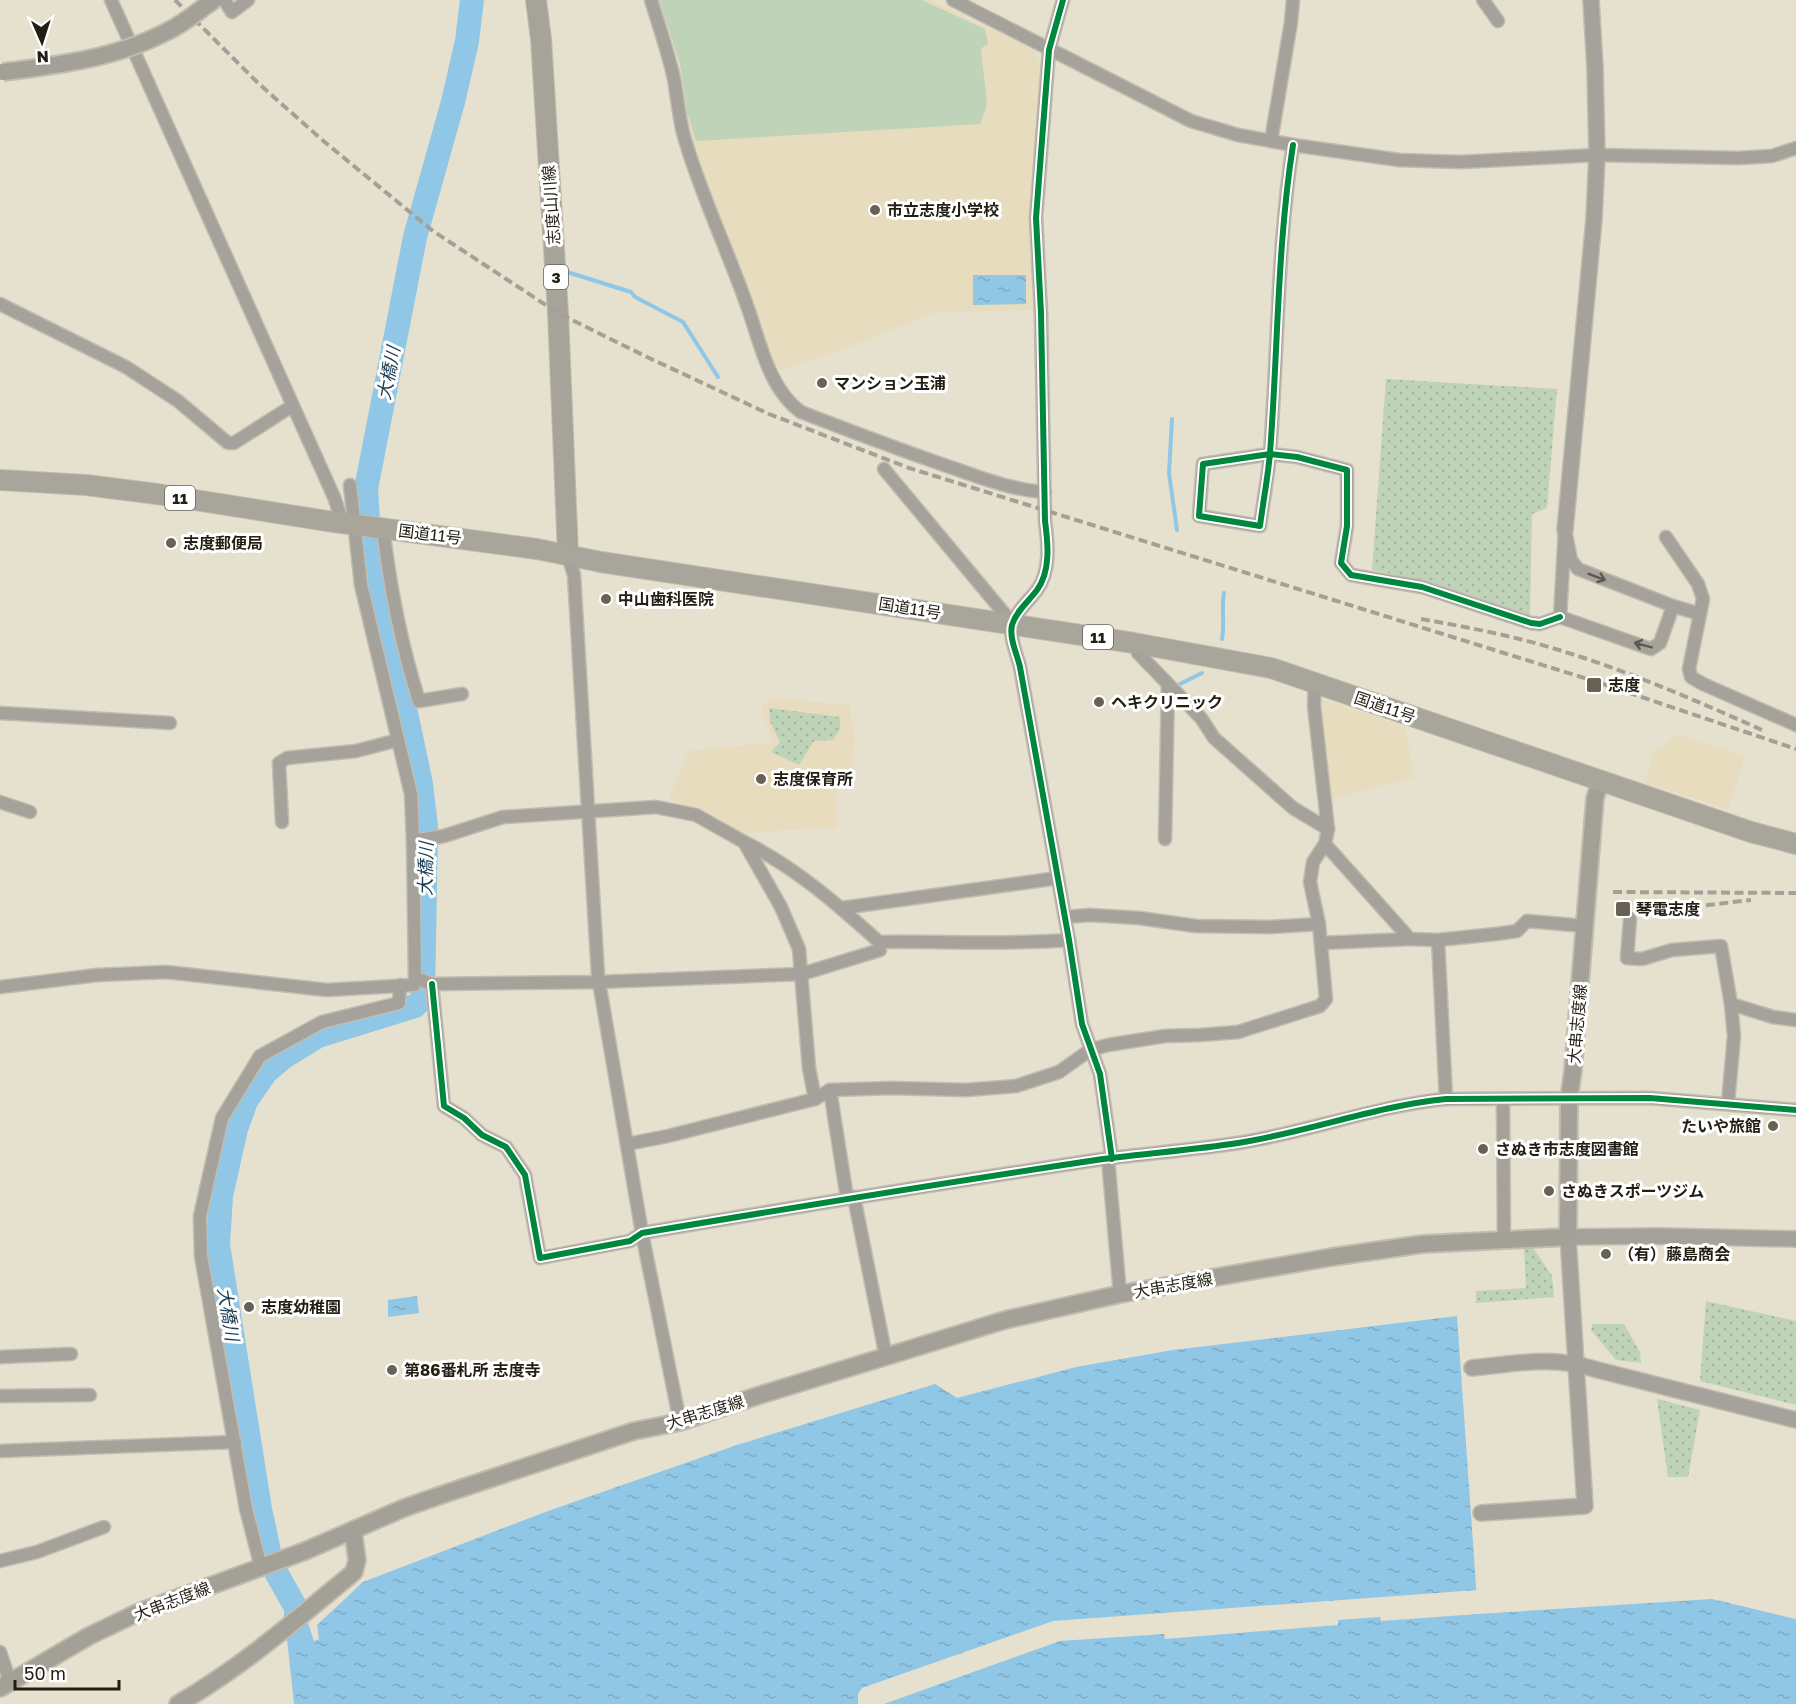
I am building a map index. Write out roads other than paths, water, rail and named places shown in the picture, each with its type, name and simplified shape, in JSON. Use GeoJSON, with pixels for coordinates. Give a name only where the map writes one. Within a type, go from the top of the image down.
{"type":"FeatureCollection","features":[{"type":"Feature","properties":{"kind":"highway","name":"国道11号"},"geometry":{"type":"LineString","coordinates":[[0,480],[86,485],[537,549],[1134,643],[1271,668],[1751,832],[1796,844]]}},
{"type":"Feature","properties":{"kind":"main road"},"geometry":{"type":"LineString","coordinates":[[1,73],[64,64],[128,50],[170,31],[214,0]]}},
{"type":"Feature","properties":{"kind":"main road","name":"志度山川線"},"geometry":{"type":"LineString","coordinates":[[536,0],[558,313],[568,555]]}},
{"type":"Feature","properties":{"kind":"main road","name":"大串志度線"},"geometry":{"type":"LineString","coordinates":[[5,1685],[89,1636],[136,1613],[262,1567],[447,1492],[634,1431],[680,1422],[1005,1320],[1120,1294],[1332,1257],[1423,1244],[1568,1237],[1569,1099],[1574,1070],[1595,798],[1601,780]]}},
{"type":"Feature","properties":{"kind":"main road"},"geometry":{"type":"LineString","coordinates":[[178,1704],[201,1691],[284,1631],[354,1572],[357,1560],[353,1530]]}},
{"type":"Feature","properties":{"kind":"street"},"geometry":{"type":"LineString","coordinates":[[0,987],[97,975],[166,972],[327,990],[414,985],[415,978],[411,794],[361,585],[363,526],[334,497],[111,0]]}},
{"type":"Feature","properties":{"kind":"street"},"geometry":{"type":"LineString","coordinates":[[224,0],[232,12],[248,0]]}},
{"type":"Feature","properties":{"kind":"street"},"geometry":{"type":"LineString","coordinates":[[651,0],[673,77],[683,131],[710,212],[770,370],[781,392],[791,405],[801,412],[881,443],[976,476],[1024,490],[1045,492]]}},
{"type":"Feature","properties":{"kind":"street"},"geometry":{"type":"LineString","coordinates":[[953,0],[1191,121],[1238,135],[1293,145],[1398,160],[1460,162],[1597,155],[1738,158],[1772,156],[1796,148]]}},
{"type":"Feature","properties":{"kind":"street"},"geometry":{"type":"LineString","coordinates":[[1063,0],[1049,50],[1036,218],[1041,313],[1045,521],[1048,539],[1046,566],[1039,586],[1025,602],[1012,624],[1012,635],[1020,667],[1058,878],[1082,1024],[1100,1074],[1110,1159],[1120,1294]]}},
{"type":"Feature","properties":{"kind":"street"},"geometry":{"type":"LineString","coordinates":[[1271,141],[1293,0]]}},
{"type":"Feature","properties":{"kind":"street"},"geometry":{"type":"LineString","coordinates":[[1483,0],[1498,21]]}},
{"type":"Feature","properties":{"kind":"street"},"geometry":{"type":"LineString","coordinates":[[1560,616],[1565,530],[1593,229],[1597,155],[1591,0]]}},
{"type":"Feature","properties":{"kind":"street"},"geometry":{"type":"LineString","coordinates":[[1293,145],[1288,178],[1270,454],[1260,526],[1199,516],[1203,464],[1270,454],[1297,457],[1347,470],[1347,526],[1341,563],[1351,575],[1422,587],[1540,624],[1560,616],[1651,649],[1660,643],[1673,606]]}},
{"type":"Feature","properties":{"kind":"street"},"geometry":{"type":"LineString","coordinates":[[0,304],[126,367],[178,401],[228,443],[234,442],[292,406]]}},
{"type":"Feature","properties":{"kind":"street"},"geometry":{"type":"LineString","coordinates":[[884,469],[1012,624]]}},
{"type":"Feature","properties":{"kind":"street"},"geometry":{"type":"LineString","coordinates":[[350,485],[363,526],[388,569],[407,664],[419,700],[462,694]]}},
{"type":"Feature","properties":{"kind":"street"},"geometry":{"type":"LineString","coordinates":[[1565,530],[1571,560],[1578,569],[1673,606],[1700,614]]}},
{"type":"Feature","properties":{"kind":"street"},"geometry":{"type":"LineString","coordinates":[[1666,537],[1698,584],[1703,598],[1689,669],[1692,677],[1796,725]]}},
{"type":"Feature","properties":{"kind":"street"},"geometry":{"type":"LineString","coordinates":[[568,555],[574,575],[598,982],[642,1233],[680,1422]]}},
{"type":"Feature","properties":{"kind":"street"},"geometry":{"type":"LineString","coordinates":[[1134,643],[1138,653],[1201,718],[1214,738],[1293,808],[1328,829]]}},
{"type":"Feature","properties":{"kind":"street"},"geometry":{"type":"LineString","coordinates":[[627,1144],[668,1136],[814,1099],[830,1090],[892,1088],[966,1090],[1016,1086],[1059,1072],[1090,1050],[1108,1045],[1165,1036],[1238,1032],[1320,1006],[1326,999],[1319,924],[1310,882],[1313,862],[1325,844],[1328,829],[1314,706],[1315,682]]}},
{"type":"Feature","properties":{"kind":"street"},"geometry":{"type":"LineString","coordinates":[[1165,839],[1168,685]]}},
{"type":"Feature","properties":{"kind":"street"},"geometry":{"type":"LineString","coordinates":[[0,714],[170,723]]}},
{"type":"Feature","properties":{"kind":"street"},"geometry":{"type":"LineString","coordinates":[[282,822],[279,763],[286,758],[356,751],[398,740]]}},
{"type":"Feature","properties":{"kind":"street"},"geometry":{"type":"LineString","coordinates":[[0,802],[30,812]]}},
{"type":"Feature","properties":{"kind":"street"},"geometry":{"type":"LineString","coordinates":[[413,841],[444,836],[503,817],[656,807],[696,815],[794,871],[842,908],[879,942],[880,950],[802,974],[598,982],[432,984],[415,978]]}},
{"type":"Feature","properties":{"kind":"street"},"geometry":{"type":"LineString","coordinates":[[744,842],[781,907],[799,949],[809,1068],[814,1099]]}},
{"type":"Feature","properties":{"kind":"street"},"geometry":{"type":"LineString","coordinates":[[1325,844],[1410,939]]}},
{"type":"Feature","properties":{"kind":"street"},"geometry":{"type":"LineString","coordinates":[[842,908],[1058,878]]}},
{"type":"Feature","properties":{"kind":"street"},"geometry":{"type":"LineString","coordinates":[[1065,917],[1090,915],[1140,918],[1196,926],[1269,927],[1319,924]]}},
{"type":"Feature","properties":{"kind":"street"},"geometry":{"type":"LineString","coordinates":[[1630,919],[1627,958],[1642,958],[1672,950],[1721,946],[1734,1036],[1728,1103]]}},
{"type":"Feature","properties":{"kind":"street"},"geometry":{"type":"LineString","coordinates":[[1321,943],[1438,940],[1517,931],[1527,921],[1585,926]]}},
{"type":"Feature","properties":{"kind":"street"},"geometry":{"type":"LineString","coordinates":[[879,942],[936,941],[977,944],[1069,940]]}},
{"type":"Feature","properties":{"kind":"street"},"geometry":{"type":"LineString","coordinates":[[1438,940],[1446,1099]]}},
{"type":"Feature","properties":{"kind":"street"},"geometry":{"type":"LineString","coordinates":[[432,984],[444,1106],[464,1118],[482,1135],[506,1147],[525,1175],[540,1258],[630,1241],[642,1233],[851,1198],[1289,1134],[1413,1102],[1446,1099],[1650,1098],[1796,1110]]}},
{"type":"Feature","properties":{"kind":"street"},"geometry":{"type":"LineString","coordinates":[[262,1567],[246,1509],[201,1256],[200,1216],[222,1118],[260,1056],[322,1022],[399,1003],[400,985]]}},
{"type":"Feature","properties":{"kind":"street"},"geometry":{"type":"LineString","coordinates":[[1731,1004],[1773,1017],[1796,1020]]}},
{"type":"Feature","properties":{"kind":"street"},"geometry":{"type":"LineString","coordinates":[[830,1090],[886,1357]]}},
{"type":"Feature","properties":{"kind":"street"},"geometry":{"type":"LineString","coordinates":[[1503,1100],[1504,1239]]}},
{"type":"Feature","properties":{"kind":"street"},"geometry":{"type":"LineString","coordinates":[[1481,1513],[1585,1506],[1568,1237],[1661,1236],[1796,1239]]}},
{"type":"Feature","properties":{"kind":"street"},"geometry":{"type":"LineString","coordinates":[[0,1357],[71,1354]]}},
{"type":"Feature","properties":{"kind":"street"},"geometry":{"type":"LineString","coordinates":[[1472,1368],[1548,1360],[1575,1363],[1796,1420]]}},
{"type":"Feature","properties":{"kind":"street"},"geometry":{"type":"LineString","coordinates":[[0,1396],[90,1395]]}},
{"type":"Feature","properties":{"kind":"street"},"geometry":{"type":"LineString","coordinates":[[0,1451],[235,1442]]}},
{"type":"Feature","properties":{"kind":"street"},"geometry":{"type":"LineString","coordinates":[[0,1561],[37,1552],[104,1527]]}},
{"type":"Feature","properties":{"kind":"street"},"geometry":{"type":"LineString","coordinates":[[0,1652],[5,1685]]}},
{"type":"Feature","properties":{"kind":"water"},"geometry":{"type":"Polygon","coordinates":[[[973,275],[1026,275],[1026,304],[973,305],[973,275]]]}},
{"type":"Feature","properties":{"kind":"water"},"geometry":{"type":"Polygon","coordinates":[[[417,1296],[419,1313],[388,1317],[388,1300],[417,1296]]]}},
{"type":"Feature","properties":{"kind":"water"},"geometry":{"type":"Polygon","coordinates":[[[1457,1316],[1478,1614],[1712,1599],[1796,1619],[1796,1704],[294,1704],[287,1639],[308,1623],[314,1641],[319,1639],[317,1625],[363,1582],[548,1511],[737,1445],[935,1384],[957,1398],[1076,1367],[1173,1350],[1457,1316]]]}},
{"type":"Feature","properties":{"kind":"waterway","name":"大橋川"},"geometry":{"type":"LineString","coordinates":[[296,1633],[296,1608],[272,1565],[260,1509],[218,1245],[221,1196],[236,1129],[246,1101],[266,1072],[284,1057],[318,1036],[415,1006],[423,998],[426,827],[421,784],[369,537],[366,489],[415,237],[453,102],[467,41],[472,0]]}},
{"type":"Feature","properties":{"kind":"waterway"},"geometry":{"type":"LineString","coordinates":[[567,272],[631,292],[635,297],[683,322],[718,377]]}},
{"type":"Feature","properties":{"kind":"waterway"},"geometry":{"type":"LineString","coordinates":[[1172,419],[1169,473],[1177,530]]}},
{"type":"Feature","properties":{"kind":"waterway"},"geometry":{"type":"LineString","coordinates":[[1222,639],[1224,593]]}},
{"type":"Feature","properties":{"kind":"waterway"},"geometry":{"type":"LineString","coordinates":[[1174,687],[1202,673]]}},
{"type":"Feature","properties":{"kind":"railway"},"geometry":{"type":"LineString","coordinates":[[175,0],[257,82],[321,139],[433,231],[558,313],[769,414],[909,468],[1594,681],[1796,749]]}},
{"type":"Feature","properties":{"kind":"railway"},"geometry":{"type":"LineString","coordinates":[[1421,619],[1508,636],[1585,658],[1762,730]]}},
{"type":"Feature","properties":{"kind":"railway"},"geometry":{"type":"LineString","coordinates":[[1613,892],[1796,893]]}},
{"type":"Feature","properties":{"kind":"railway"},"geometry":{"type":"LineString","coordinates":[[1652,907],[1699,906],[1751,900]]}},
{"type":"Feature","properties":{"kind":"place","name":"市立志度小学校"},"geometry":{"type":"Point","coordinates":[875,210]}},
{"type":"Feature","properties":{"kind":"place","name":"マンション玉浦"},"geometry":{"type":"Point","coordinates":[822,383]}},
{"type":"Feature","properties":{"kind":"place","name":"志度郵便局"},"geometry":{"type":"Point","coordinates":[171,543]}},
{"type":"Feature","properties":{"kind":"place","name":"中山歯科医院"},"geometry":{"type":"Point","coordinates":[606,599]}},
{"type":"Feature","properties":{"kind":"place","name":"志度"},"geometry":{"type":"Point","coordinates":[1594,685]}},
{"type":"Feature","properties":{"kind":"place","name":"ヘキクリニック"},"geometry":{"type":"Point","coordinates":[1099,702]}},
{"type":"Feature","properties":{"kind":"place","name":"志度保育所"},"geometry":{"type":"Point","coordinates":[761,779]}},
{"type":"Feature","properties":{"kind":"place","name":"琴電志度"},"geometry":{"type":"Point","coordinates":[1623,909]}},
{"type":"Feature","properties":{"kind":"place","name":"たいや旅館"},"geometry":{"type":"Point","coordinates":[1773,1126]}},
{"type":"Feature","properties":{"kind":"place","name":"さぬき市志度図書館"},"geometry":{"type":"Point","coordinates":[1483,1149]}},
{"type":"Feature","properties":{"kind":"place","name":"さぬきスポーツジム"},"geometry":{"type":"Point","coordinates":[1549,1191]}},
{"type":"Feature","properties":{"kind":"place","name":"（有）藤島商会"},"geometry":{"type":"Point","coordinates":[1606,1254]}},
{"type":"Feature","properties":{"kind":"place","name":"志度幼稚園"},"geometry":{"type":"Point","coordinates":[249,1307]}},
{"type":"Feature","properties":{"kind":"place","name":"第86番札所 志度寺"},"geometry":{"type":"Point","coordinates":[392,1370]}}]}
